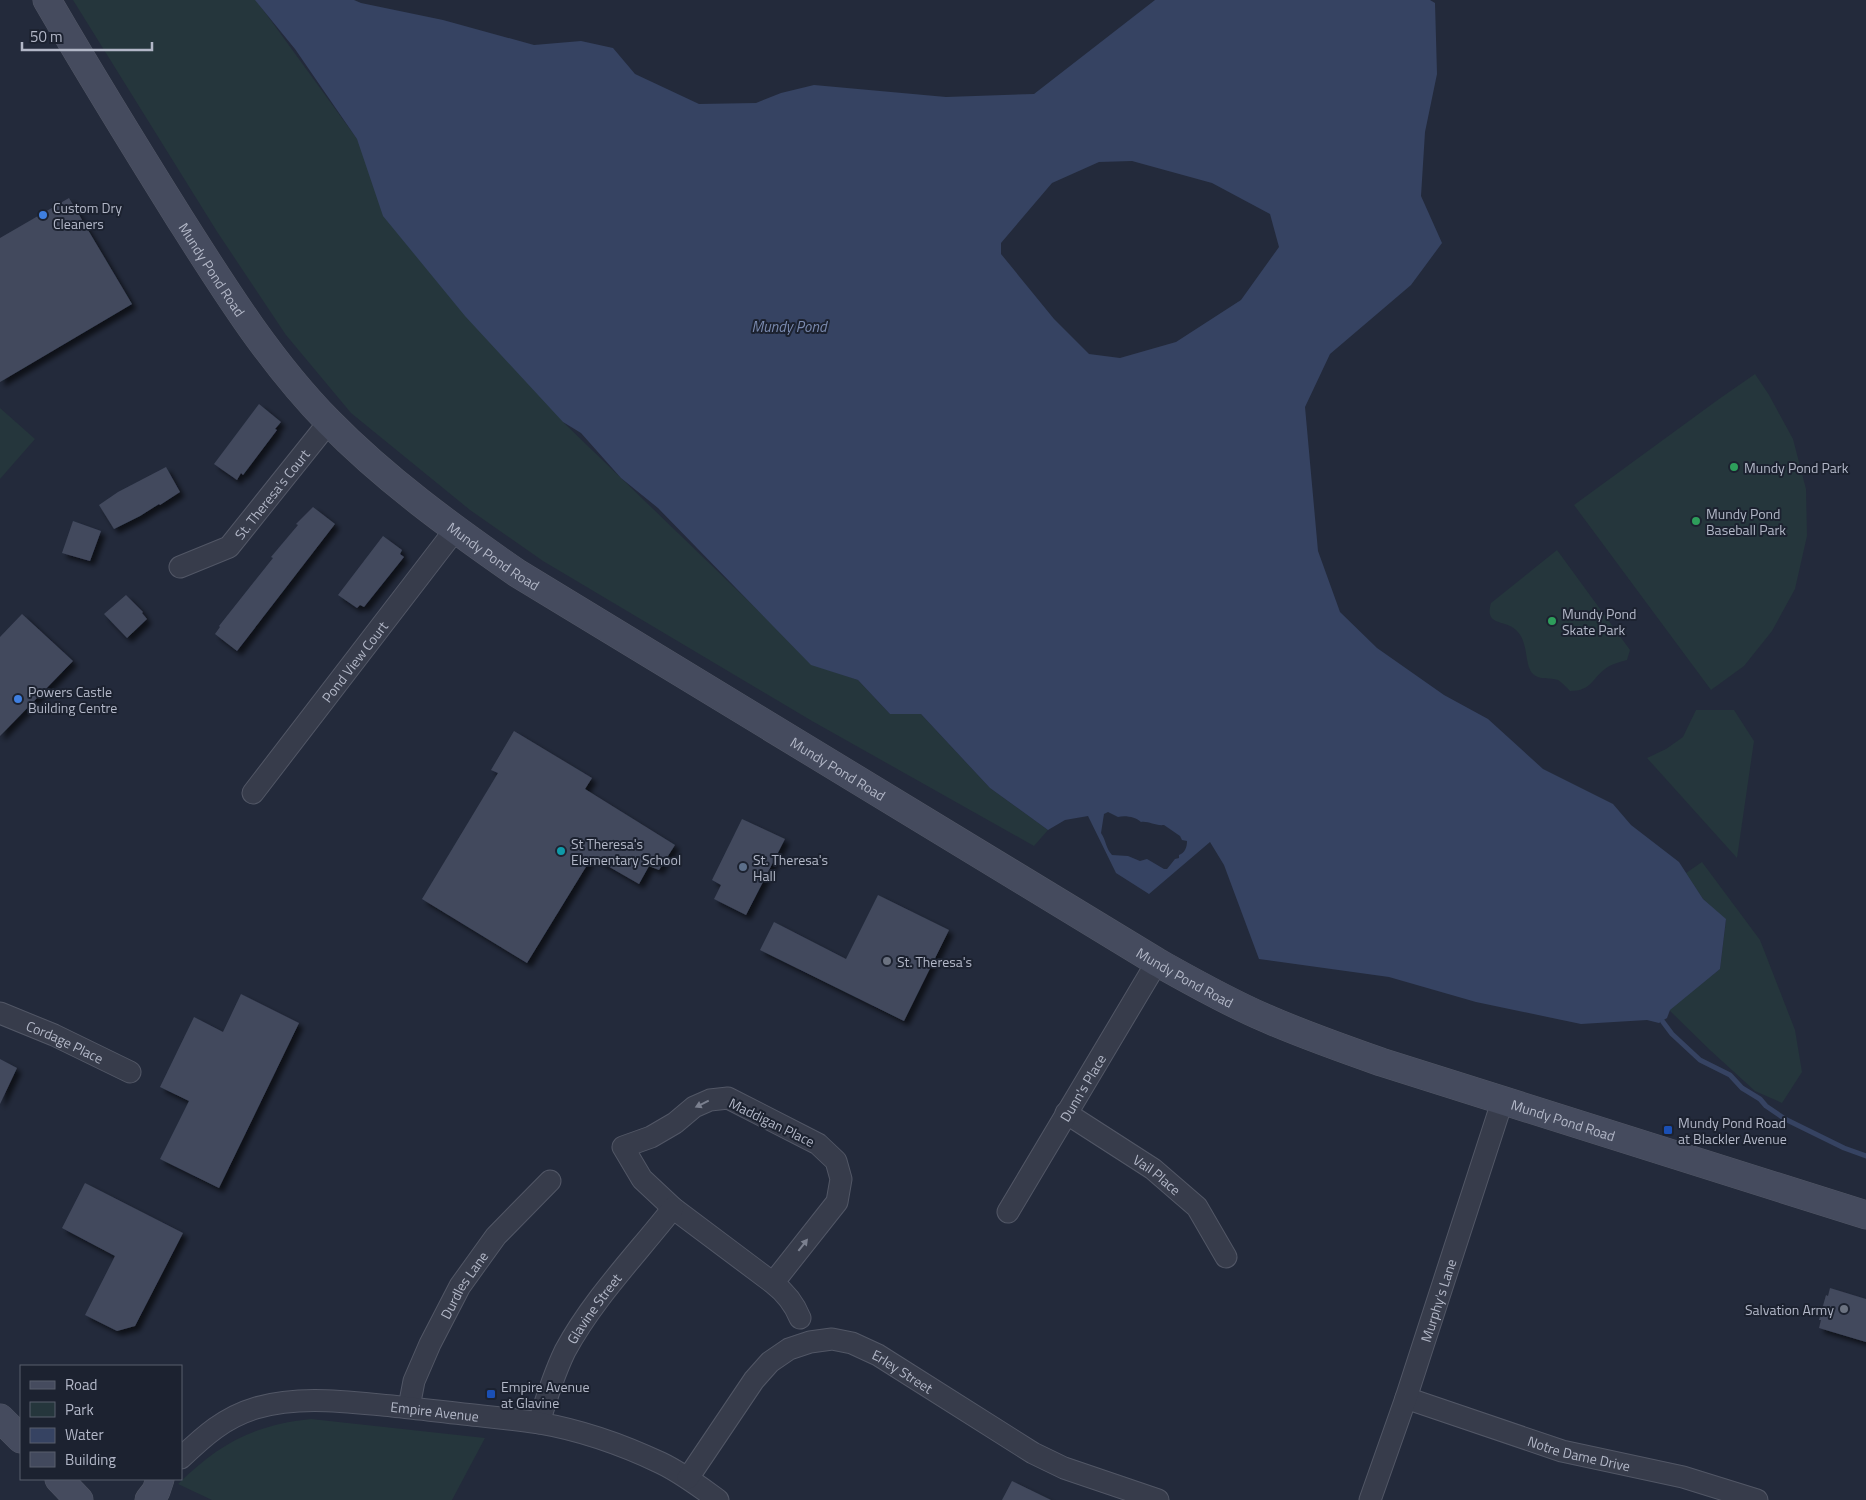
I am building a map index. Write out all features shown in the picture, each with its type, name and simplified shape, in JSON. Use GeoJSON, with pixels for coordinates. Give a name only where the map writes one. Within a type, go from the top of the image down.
{"type":"FeatureCollection","features":[{"type":"Feature","properties":{"kind":"street","name":"Mundy Pond Road"},"geometry":{"type":"LineString","coordinates":[[47,0],[209,265],[279,364],[329,422],[380,471],[455,530],[517,573],[1157,962],[1203,988],[1261,1016],[1381,1062],[1866,1215]]}},
{"type":"Feature","properties":{"kind":"street","name":"St. Theresa's Court"},"geometry":{"type":"LineString","coordinates":[[180,567],[229,547],[329,422]]}},
{"type":"Feature","properties":{"kind":"street","name":"Pond View Court"},"geometry":{"type":"LineString","coordinates":[[253,793],[455,530]]}},
{"type":"Feature","properties":{"kind":"street","name":"Dunn's Place"},"geometry":{"type":"LineString","coordinates":[[1008,1212],[1157,962]]}},
{"type":"Feature","properties":{"kind":"street","name":"Cordage Place"},"geometry":{"type":"LineString","coordinates":[[0,1013],[54,1035],[130,1072]]}},
{"type":"Feature","properties":{"kind":"street","name":"Maddigan Place"},"geometry":{"type":"LineString","coordinates":[[773,1283],[837,1202],[841,1179],[836,1162],[818,1144],[728,1098],[710,1100],[694,1107],[675,1123],[651,1136],[623,1147],[642,1179],[673,1208],[773,1283],[790,1298],[800,1318]]}},
{"type":"Feature","properties":{"kind":"street","name":"Murphy's Lane"},"geometry":{"type":"LineString","coordinates":[[1370,1500],[1406,1398],[1503,1099]]}},
{"type":"Feature","properties":{"kind":"street","name":"Vail Place"},"geometry":{"type":"LineString","coordinates":[[1066,1113],[1153,1169],[1197,1207],[1226,1257]]}},
{"type":"Feature","properties":{"kind":"street","name":"Durdles Lane"},"geometry":{"type":"LineString","coordinates":[[409,1408],[414,1381],[430,1344],[460,1286],[496,1236],[550,1181]]}},
{"type":"Feature","properties":{"kind":"street","name":"Glavine Street"},"geometry":{"type":"LineString","coordinates":[[539,1423],[547,1395],[565,1352],[582,1324],[602,1294],[673,1208]]}},
{"type":"Feature","properties":{"kind":"street","name":"Erley Street"},"geometry":{"type":"LineString","coordinates":[[688,1478],[754,1380],[770,1362],[789,1349],[810,1342],[832,1339],[852,1343],[878,1355],[1033,1453],[1064,1468],[1158,1500]]}},
{"type":"Feature","properties":{"kind":"street","name":"Notre Dame Drive"},"geometry":{"type":"LineString","coordinates":[[1406,1398],[1562,1451],[1684,1477],[1757,1500]]}},
{"type":"Feature","properties":{"kind":"street","name":"Empire Avenue"},"geometry":{"type":"LineString","coordinates":[[182,1457],[210,1430],[226,1420],[255,1408],[297,1401],[340,1402],[539,1423],[579,1433],[627,1449],[662,1464],[688,1478],[718,1500]]}},
{"type":"Feature","properties":{"kind":"street"},"geometry":{"type":"LineString","coordinates":[[0,1418],[20,1438]]}},
{"type":"Feature","properties":{"kind":"street"},"geometry":{"type":"LineString","coordinates":[[60,1480],[79,1500]]}},
{"type":"Feature","properties":{"kind":"street"},"geometry":{"type":"LineString","coordinates":[[136,1500],[159,1480]]}},
{"type":"Feature","properties":{"kind":"street"},"geometry":{"type":"LineString","coordinates":[[149,1500],[156,1491],[160,1480]]}},
{"type":"Feature","properties":{"kind":"green space"},"geometry":{"type":"Polygon","coordinates":[[[73,0],[256,0],[563,422],[811,664],[858,680],[890,714],[921,714],[990,788],[1048,830],[1034,846],[812,721],[543,561],[470,510],[351,413],[286,335],[216,230],[73,0]]]}},
{"type":"Feature","properties":{"kind":"green space","name":"Mundy Pond Baseball Park"},"geometry":{"type":"Polygon","coordinates":[[[1755,374],[1793,439],[1806,489],[1807,536],[1795,589],[1772,631],[1744,666],[1711,690],[1574,505],[1755,374]]]}},
{"type":"Feature","properties":{"kind":"green space"},"geometry":{"type":"Polygon","coordinates":[[[0,408],[35,439],[0,479],[0,408]]]}},
{"type":"Feature","properties":{"kind":"green space","name":"Mundy Pond Skate Park"},"geometry":{"type":"Polygon","coordinates":[[[1557,550],[1630,650],[1627,660],[1607,667],[1587,687],[1577,691],[1570,691],[1558,680],[1541,678],[1532,673],[1520,635],[1516,630],[1490,616],[1491,603],[1557,550]]]}},
{"type":"Feature","properties":{"kind":"green space"},"geometry":{"type":"Polygon","coordinates":[[[1696,710],[1734,710],[1754,741],[1737,858],[1647,758],[1666,749],[1683,737],[1696,710]]]}},
{"type":"Feature","properties":{"kind":"green space"},"geometry":{"type":"Polygon","coordinates":[[[1702,862],[1760,940],[1795,1030],[1802,1072],[1782,1103],[1755,1091],[1669,1010],[1720,969],[1726,920],[1703,899],[1686,873],[1702,862]]]}},
{"type":"Feature","properties":{"kind":"green space"},"geometry":{"type":"Polygon","coordinates":[[[311,1419],[485,1438],[452,1500],[212,1500],[178,1484],[208,1458],[238,1439],[272,1426],[311,1419]]]}},
{"type":"Feature","properties":{"kind":"water","name":"Mundy Pond"},"geometry":{"type":"Polygon","coordinates":[[[255,0],[354,0],[443,20],[534,45],[581,41],[613,48],[635,74],[699,104],[756,103],[781,93],[814,85],[946,97],[1034,94],[1155,0],[1430,0],[1435,3],[1437,74],[1425,132],[1421,196],[1442,243],[1411,285],[1330,354],[1305,407],[1318,551],[1340,612],[1377,648],[1444,695],[1488,719],[1543,769],[1613,804],[1631,825],[1679,862],[1703,899],[1726,919],[1720,969],[1670,1010],[1667,1018],[1659,1023],[1647,1020],[1581,1024],[1476,1002],[1389,977],[1259,959],[1224,865],[1210,842],[1149,894],[1116,873],[1088,816],[1065,820],[1048,830],[990,788],[921,714],[890,714],[858,680],[811,665],[658,508],[621,478],[581,433],[563,422],[465,316],[383,216],[357,139],[295,49],[255,0]],[[1132,161],[1099,162],[1052,183],[1001,243],[1001,254],[1054,319],[1089,354],[1120,358],[1176,342],[1241,300],[1279,247],[1270,214],[1212,183],[1132,161]],[[1108,812],[1104,814],[1101,833],[1112,855],[1128,856],[1140,861],[1147,859],[1167,869],[1185,850],[1187,841],[1182,840],[1180,836],[1164,825],[1141,822],[1130,817],[1118,817],[1108,812]]]}},
{"type":"Feature","properties":{"kind":"building"},"geometry":{"type":"Polygon","coordinates":[[[69,198],[132,304],[0,382],[0,238],[69,198]]]}},
{"type":"Feature","properties":{"kind":"building"},"geometry":{"type":"Polygon","coordinates":[[[259,404],[281,422],[243,475],[241,473],[237,480],[214,464],[259,404]]]}},
{"type":"Feature","properties":{"kind":"building"},"geometry":{"type":"Polygon","coordinates":[[[166,467],[180,492],[160,505],[114,529],[99,505],[118,492],[166,467]]]}},
{"type":"Feature","properties":{"kind":"building"},"geometry":{"type":"Polygon","coordinates":[[[313,507],[335,524],[237,651],[215,634],[219,626],[273,558],[271,557],[298,525],[296,524],[313,507]]]}},
{"type":"Feature","properties":{"kind":"building"},"geometry":{"type":"Polygon","coordinates":[[[73,521],[101,531],[90,561],[62,553],[73,521]]]}},
{"type":"Feature","properties":{"kind":"building"},"geometry":{"type":"Polygon","coordinates":[[[383,536],[402,550],[400,554],[404,557],[364,607],[360,605],[357,608],[338,595],[383,536]]]}},
{"type":"Feature","properties":{"kind":"building"},"geometry":{"type":"Polygon","coordinates":[[[126,595],[143,612],[147,619],[127,638],[104,614],[126,595]]]}},
{"type":"Feature","properties":{"kind":"building","name":"Powers Castle Building Centre"},"geometry":{"type":"Polygon","coordinates":[[[22,614],[73,661],[0,736],[0,637],[22,614]]]}},
{"type":"Feature","properties":{"kind":"building","name":"St Theresa's Elementary School"},"geometry":{"type":"Polygon","coordinates":[[[514,731],[592,778],[585,789],[675,845],[659,870],[649,866],[639,884],[592,857],[527,963],[422,899],[498,773],[491,770],[514,731]]]}},
{"type":"Feature","properties":{"kind":"building"},"geometry":{"type":"Polygon","coordinates":[[[742,819],[785,839],[746,915],[714,899],[721,885],[712,880],[742,819]]]}},
{"type":"Feature","properties":{"kind":"building"},"geometry":{"type":"Polygon","coordinates":[[[878,895],[949,930],[904,1021],[760,950],[774,922],[846,959],[878,895]]]}},
{"type":"Feature","properties":{"kind":"building"},"geometry":{"type":"Polygon","coordinates":[[[241,994],[299,1023],[219,1188],[160,1159],[189,1101],[160,1087],[194,1017],[223,1032],[241,994]]]}},
{"type":"Feature","properties":{"kind":"building"},"geometry":{"type":"Polygon","coordinates":[[[0,1059],[17,1068],[0,1104],[0,1059]]]}},
{"type":"Feature","properties":{"kind":"building"},"geometry":{"type":"Polygon","coordinates":[[[85,1183],[183,1233],[135,1326],[117,1331],[85,1315],[115,1256],[62,1228],[85,1183]]]}},
{"type":"Feature","properties":{"kind":"building","name":"Salvation Army"},"geometry":{"type":"Polygon","coordinates":[[[1830,1288],[1866,1299],[1866,1342],[1819,1328],[1821,1320],[1819,1320],[1826,1295],[1828,1296],[1830,1288]]]}},
{"type":"Feature","properties":{"kind":"building"},"geometry":{"type":"Polygon","coordinates":[[[1012,1481],[1051,1500],[1002,1500],[1012,1481]]]}},
{"type":"Feature","properties":{"kind":"waterway"},"geometry":{"type":"LineString","coordinates":[[1663,1022],[1672,1034],[1700,1060],[1730,1075],[1742,1088],[1760,1099],[1766,1106],[1785,1119],[1844,1148],[1866,1156]]}},
{"type":"Feature","properties":{"kind":"place","name":"Custom Dry Cleaners"},"geometry":{"type":"Point","coordinates":[43,215]}},
{"type":"Feature","properties":{"kind":"place","name":"Mundy Pond Park"},"geometry":{"type":"Point","coordinates":[1734,467]}},
{"type":"Feature","properties":{"kind":"place","name":"Mundy Pond Baseball Park"},"geometry":{"type":"Point","coordinates":[1696,521]}},
{"type":"Feature","properties":{"kind":"place","name":"Mundy Pond Skate Park"},"geometry":{"type":"Point","coordinates":[1552,621]}},
{"type":"Feature","properties":{"kind":"place","name":"Powers Castle Building Centre"},"geometry":{"type":"Point","coordinates":[18,699]}},
{"type":"Feature","properties":{"kind":"place","name":"St Theresa's Elementary School"},"geometry":{"type":"Point","coordinates":[561,851]}},
{"type":"Feature","properties":{"kind":"place","name":"St. Theresa's Hall"},"geometry":{"type":"Point","coordinates":[743,867]}},
{"type":"Feature","properties":{"kind":"place","name":"St. Theresa's"},"geometry":{"type":"Point","coordinates":[887,961]}},
{"type":"Feature","properties":{"kind":"place","name":"Mundy Pond Road at Blackler Avenue"},"geometry":{"type":"Point","coordinates":[1668,1130]}},
{"type":"Feature","properties":{"kind":"place","name":"Salvation Army"},"geometry":{"type":"Point","coordinates":[1844,1309]}},
{"type":"Feature","properties":{"kind":"place","name":"Empire Avenue at Glavine"},"geometry":{"type":"Point","coordinates":[491,1394]}}]}
